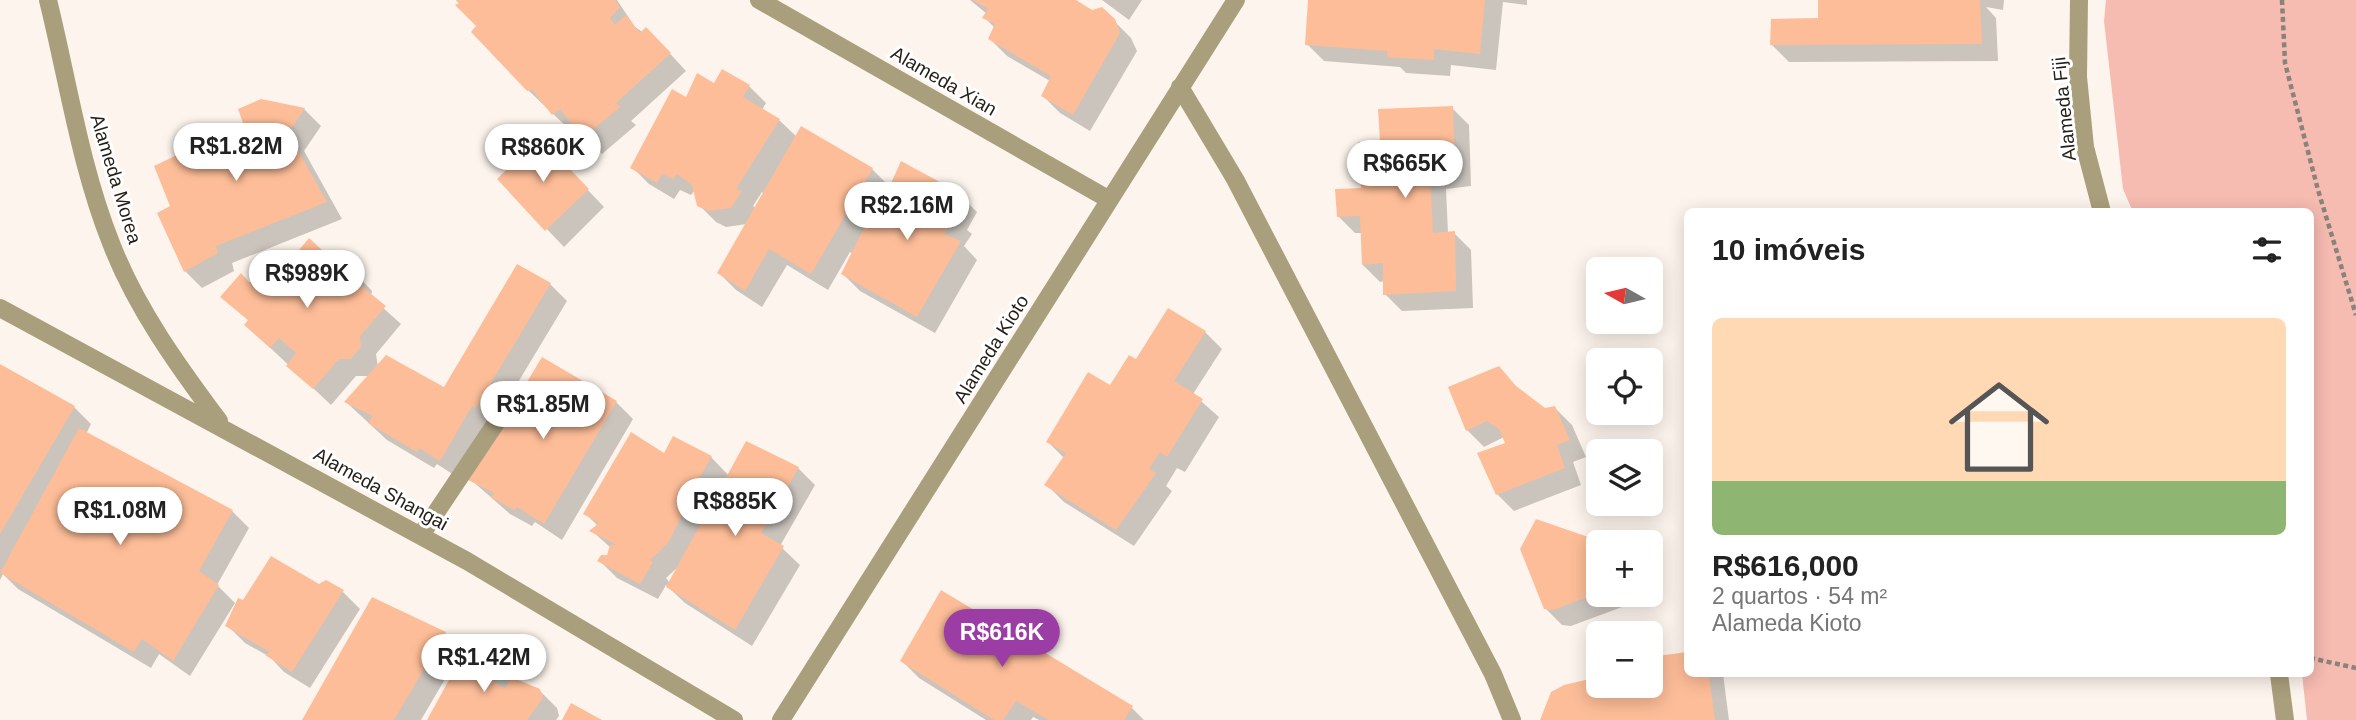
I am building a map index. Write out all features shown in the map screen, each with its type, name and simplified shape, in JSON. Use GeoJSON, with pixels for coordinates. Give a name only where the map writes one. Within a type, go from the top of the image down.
{"type":"FeatureCollection","features":[{"type":"Feature","properties":{"kind":"street","name":"Alameda Morea"},"geometry":{"type":"LineString","coordinates":[[48,0],[86,166],[111,244],[146,314],[223,427]]}},
{"type":"Feature","properties":{"kind":"street","name":"Alameda Xian"},"geometry":{"type":"LineString","coordinates":[[759,0],[1108,199]]}},
{"type":"Feature","properties":{"kind":"street","name":"Alameda Kioto"},"geometry":{"type":"LineString","coordinates":[[781,720],[1236,0]]}},
{"type":"Feature","properties":{"kind":"street","name":"Alameda Fiji"},"geometry":{"type":"LineString","coordinates":[[2079,0],[2078,77],[2085,146],[2101,208]]}},
{"type":"Feature","properties":{"kind":"street"},"geometry":{"type":"LineString","coordinates":[[1180,87],[1241,191],[1493,674],[1512,720]]}},
{"type":"Feature","properties":{"kind":"street","name":"Alameda Shangai"},"geometry":{"type":"LineString","coordinates":[[0,308],[421,536],[734,720]]}},
{"type":"Feature","properties":{"kind":"street"},"geometry":{"type":"LineString","coordinates":[[421,536],[508,405]]}},
{"type":"Feature","properties":{"kind":"street"},"geometry":{"type":"LineString","coordinates":[[2279,677],[2286,720]]}},
{"type":"Feature","properties":{"kind":"path"},"geometry":{"type":"LineString","coordinates":[[2282,0],[2285,63],[2318,190],[2356,315]]}},
{"type":"Feature","properties":{"kind":"path"},"geometry":{"type":"LineString","coordinates":[[2314,659],[2356,668]]}},
{"type":"Feature","properties":{"kind":"shaded area"},"geometry":{"type":"Polygon","coordinates":[[[2106,0],[2356,0],[2356,720],[2307,720],[2302,677],[2314,677],[2314,208],[2131,208],[2123,189],[2104,21],[2106,0]]]}},
{"type":"Feature","properties":{"kind":"building"},"geometry":{"type":"Polygon","coordinates":[[[456,0],[615,0],[620,7],[610,18],[615,25],[626,15],[640,33],[646,27],[671,53],[616,103],[620,107],[583,138],[560,109],[552,115],[532,90],[527,91],[471,32],[476,26],[455,5],[459,3],[456,0]]]}},
{"type":"Feature","properties":{"kind":"building"},"geometry":{"type":"Polygon","coordinates":[[[973,0],[1076,0],[1092,10],[1102,7],[1115,19],[1120,33],[1073,115],[1041,96],[1051,76],[988,39],[995,24],[982,18],[988,9],[973,0]]]}},
{"type":"Feature","properties":{"kind":"building"},"geometry":{"type":"Polygon","coordinates":[[[1308,0],[1485,0],[1480,54],[1434,49],[1434,60],[1387,57],[1387,51],[1305,45],[1308,0]]]}},
{"type":"Feature","properties":{"kind":"building"},"geometry":{"type":"Polygon","coordinates":[[[1818,0],[1980,0],[1982,44],[1770,45],[1771,19],[1818,18],[1818,0]]]}},
{"type":"Feature","properties":{"kind":"building"},"geometry":{"type":"Polygon","coordinates":[[[722,69],[750,85],[743,97],[780,119],[736,189],[742,191],[731,208],[708,211],[697,206],[692,185],[677,174],[673,179],[662,174],[657,183],[630,168],[672,89],[686,97],[697,73],[714,83],[722,69]]]}},
{"type":"Feature","properties":{"kind":"building"},"geometry":{"type":"Polygon","coordinates":[[[261,99],[305,108],[288,133],[327,202],[216,246],[218,253],[184,272],[157,213],[170,206],[154,166],[243,123],[238,109],[261,99]]]}},
{"type":"Feature","properties":{"kind":"building"},"geometry":{"type":"Polygon","coordinates":[[[1453,106],[1455,170],[1430,173],[1433,233],[1455,231],[1456,291],[1383,295],[1383,263],[1362,265],[1360,216],[1337,217],[1335,189],[1361,188],[1358,142],[1380,142],[1378,109],[1453,106]]]}},
{"type":"Feature","properties":{"kind":"building"},"geometry":{"type":"Polygon","coordinates":[[[801,126],[873,168],[811,274],[769,249],[745,291],[717,273],[801,126]]]}},
{"type":"Feature","properties":{"kind":"building"},"geometry":{"type":"Polygon","coordinates":[[[539,137],[589,189],[545,231],[497,179],[539,137]]]}},
{"type":"Feature","properties":{"kind":"building"},"geometry":{"type":"Polygon","coordinates":[[[901,161],[962,194],[951,212],[956,216],[944,234],[961,241],[917,317],[841,274],[867,222],[878,227],[898,194],[888,190],[901,161]]]}},
{"type":"Feature","properties":{"kind":"building"},"geometry":{"type":"Polygon","coordinates":[[[309,238],[333,260],[345,260],[355,273],[355,281],[386,306],[360,336],[361,347],[351,359],[339,359],[313,389],[286,366],[296,353],[279,338],[270,348],[244,325],[248,320],[220,297],[241,273],[249,282],[255,282],[282,254],[290,261],[309,238]]]}},
{"type":"Feature","properties":{"kind":"building"},"geometry":{"type":"Polygon","coordinates":[[[517,264],[551,283],[476,408],[472,406],[440,461],[419,448],[417,452],[368,423],[373,416],[344,402],[386,355],[444,387],[517,264]]]}},
{"type":"Feature","properties":{"kind":"building"},"geometry":{"type":"Polygon","coordinates":[[[1168,308],[1206,331],[1174,381],[1203,399],[1167,457],[1160,452],[1149,469],[1156,473],[1116,530],[1044,485],[1066,453],[1046,442],[1088,372],[1110,385],[1129,355],[1136,359],[1168,308]]]}},
{"type":"Feature","properties":{"kind":"building"},"geometry":{"type":"Polygon","coordinates":[[[542,357],[617,401],[544,524],[517,507],[514,510],[491,497],[494,493],[468,480],[542,357]]]}},
{"type":"Feature","properties":{"kind":"building"},"geometry":{"type":"Polygon","coordinates":[[[0,364],[75,406],[0,534],[0,364]]]}},
{"type":"Feature","properties":{"kind":"building"},"geometry":{"type":"Polygon","coordinates":[[[1499,366],[1516,386],[1545,408],[1555,406],[1570,440],[1557,445],[1565,468],[1496,495],[1477,453],[1505,443],[1499,429],[1487,421],[1466,431],[1448,387],[1499,366]]]}},
{"type":"Feature","properties":{"kind":"building"},"geometry":{"type":"Polygon","coordinates":[[[79,428],[233,510],[199,571],[219,585],[173,661],[142,639],[134,652],[0,573],[79,428]]]}},
{"type":"Feature","properties":{"kind":"building"},"geometry":{"type":"Polygon","coordinates":[[[631,432],[664,453],[673,436],[712,456],[687,499],[689,501],[668,543],[650,560],[653,562],[640,584],[597,561],[601,555],[607,555],[610,545],[617,545],[589,531],[599,523],[583,514],[631,432]]]}},
{"type":"Feature","properties":{"kind":"building"},"geometry":{"type":"Polygon","coordinates":[[[746,441],[799,467],[761,533],[784,546],[735,630],[666,587],[746,441]]]}},
{"type":"Feature","properties":{"kind":"building"},"geometry":{"type":"Polygon","coordinates":[[[1536,519],[1586,536],[1586,598],[1553,610],[1544,609],[1520,549],[1536,519]]]}},
{"type":"Feature","properties":{"kind":"building"},"geometry":{"type":"Polygon","coordinates":[[[271,556],[319,584],[326,580],[344,590],[292,672],[265,655],[270,652],[225,626],[238,598],[243,600],[271,556]]]}},
{"type":"Feature","properties":{"kind":"building"},"geometry":{"type":"Polygon","coordinates":[[[941,590],[1133,706],[1124,720],[1049,720],[1016,701],[1003,720],[994,720],[900,661],[941,590]]]}},
{"type":"Feature","properties":{"kind":"building"},"geometry":{"type":"Polygon","coordinates":[[[372,597],[446,632],[394,720],[302,720],[372,597]]]}},
{"type":"Feature","properties":{"kind":"building"},"geometry":{"type":"Polygon","coordinates":[[[466,649],[501,666],[492,680],[505,689],[511,677],[540,689],[543,698],[527,720],[427,720],[466,649]]]}},
{"type":"Feature","properties":{"kind":"building"},"geometry":{"type":"Polygon","coordinates":[[[1684,652],[1684,677],[1709,677],[1715,720],[1540,720],[1551,692],[1564,685],[1586,680],[1586,698],[1663,698],[1663,655],[1684,652]]]}},
{"type":"Feature","properties":{"kind":"building"},"geometry":{"type":"Polygon","coordinates":[[[571,703],[602,720],[562,720],[571,703]]]}}]}
